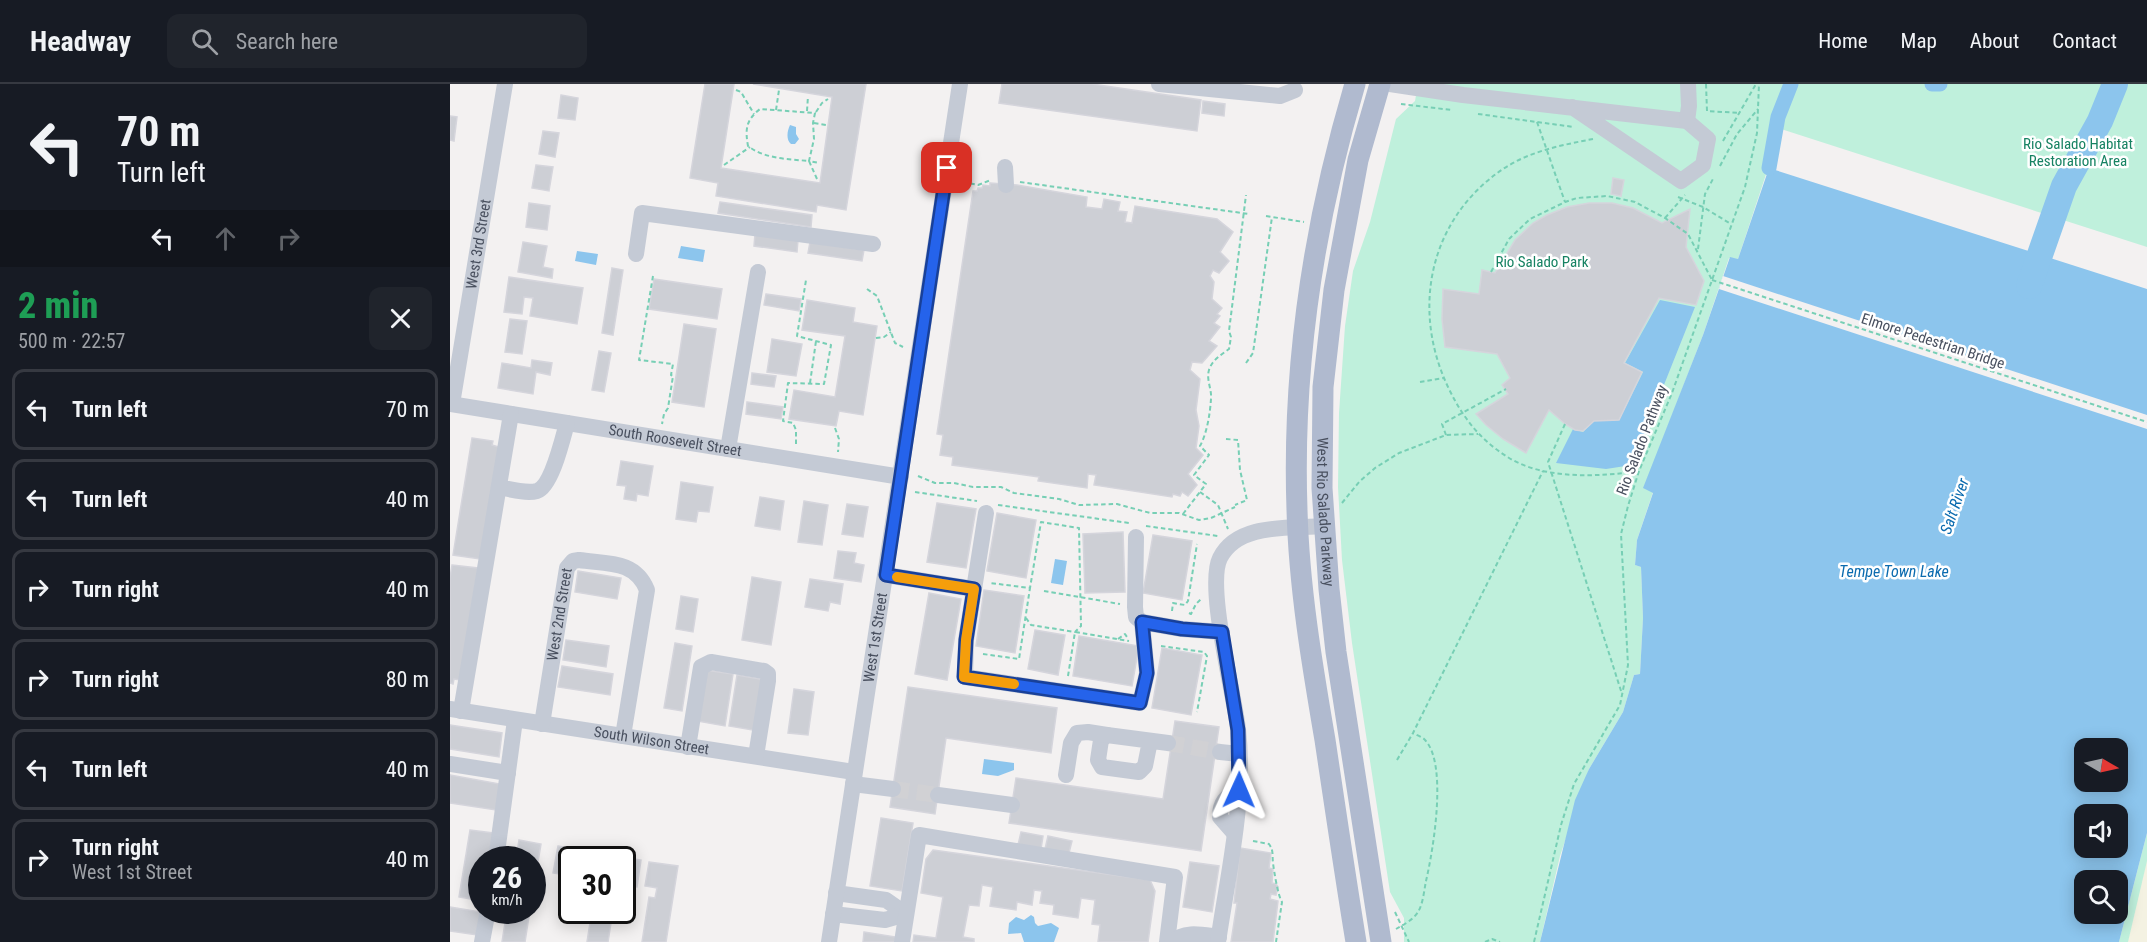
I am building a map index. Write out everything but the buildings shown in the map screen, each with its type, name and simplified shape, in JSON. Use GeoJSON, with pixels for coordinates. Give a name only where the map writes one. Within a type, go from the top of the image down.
{"type":"FeatureCollection","features":[{"type":"Feature","properties":{"kind":"main road","name":"West Rio Salado Parkway"},"geometry":{"type":"LineString","coordinates":[[1355,84],[1323,205],[1307,306],[1298,409],[1298,528],[1308,630],[1356,942]]}},
{"type":"Feature","properties":{"kind":"main road","name":"West Rio Salado Parkway"},"geometry":{"type":"LineString","coordinates":[[1380,84],[1350,196],[1327,342],[1322,423],[1324,526],[1336,652],[1381,940]]}},
{"type":"Feature","properties":{"kind":"street","name":"West 3rd Street"},"geometry":{"type":"LineString","coordinates":[[451,404],[505,84]]}},
{"type":"Feature","properties":{"kind":"street","name":"West 1st Street"},"geometry":{"type":"LineString","coordinates":[[829,942],[886,575],[909,476],[960,84]]}},
{"type":"Feature","properties":{"kind":"street"},"geometry":{"type":"LineString","coordinates":[[1159,84],[1280,96],[1294,90]]}},
{"type":"Feature","properties":{"kind":"street"},"geometry":{"type":"LineString","coordinates":[[1390,84],[1463,95],[1572,107],[1687,121],[1708,139],[1703,165],[1681,181],[1572,107]]}},
{"type":"Feature","properties":{"kind":"street"},"geometry":{"type":"LineString","coordinates":[[1687,121],[1688,84]]}},
{"type":"Feature","properties":{"kind":"street"},"geometry":{"type":"LineString","coordinates":[[636,254],[642,213],[873,244]]}},
{"type":"Feature","properties":{"kind":"street"},"geometry":{"type":"LineString","coordinates":[[728,448],[758,272]]}},
{"type":"Feature","properties":{"kind":"street","name":"South Roosevelt Street"},"geometry":{"type":"LineString","coordinates":[[451,404],[909,476]]}},
{"type":"Feature","properties":{"kind":"street"},"geometry":{"type":"LineString","coordinates":[[456,710],[511,414]]}},
{"type":"Feature","properties":{"kind":"street"},"geometry":{"type":"LineString","coordinates":[[499,487],[536,491],[543,487],[559,453],[567,423]]}},
{"type":"Feature","properties":{"kind":"street"},"geometry":{"type":"LineString","coordinates":[[984,506],[966,640],[964,677],[1140,703],[1147,673],[1138,614],[1139,529]]}},
{"type":"Feature","properties":{"kind":"street"},"geometry":{"type":"LineString","coordinates":[[1172,942],[1182,935],[1191,934],[1219,939],[1234,833],[1239,790],[1239,754],[1236,710],[1216,586],[1218,566],[1224,551],[1234,541],[1247,534],[1267,530],[1324,526]]}},
{"type":"Feature","properties":{"kind":"street","name":"West 2nd Street"},"geometry":{"type":"LineString","coordinates":[[542,724],[567,568],[573,561],[579,560],[625,567],[638,574],[647,590],[623,736]]}},
{"type":"Feature","properties":{"kind":"street"},"geometry":{"type":"LineString","coordinates":[[886,575],[975,584]]}},
{"type":"Feature","properties":{"kind":"street"},"geometry":{"type":"LineString","coordinates":[[1138,614],[1171,619],[1222,632]]}},
{"type":"Feature","properties":{"kind":"street"},"geometry":{"type":"LineString","coordinates":[[688,747],[700,667],[711,662],[764,671],[768,674],[756,756]]}},
{"type":"Feature","properties":{"kind":"street","name":"South Wilson Street"},"geometry":{"type":"LineString","coordinates":[[456,710],[756,756],[893,789]]}},
{"type":"Feature","properties":{"kind":"street"},"geometry":{"type":"LineString","coordinates":[[498,846],[515,720]]}},
{"type":"Feature","properties":{"kind":"street"},"geometry":{"type":"LineString","coordinates":[[1066,775],[1071,743],[1077,733],[1088,732],[1168,743]]}},
{"type":"Feature","properties":{"kind":"street"},"geometry":{"type":"LineString","coordinates":[[1107,735],[1101,740],[1098,760],[1102,767],[1139,772],[1145,766],[1150,741]]}},
{"type":"Feature","properties":{"kind":"street"},"geometry":{"type":"LineString","coordinates":[[1220,752],[1239,754]]}},
{"type":"Feature","properties":{"kind":"street"},"geometry":{"type":"LineString","coordinates":[[450,765],[508,773]]}},
{"type":"Feature","properties":{"kind":"street"},"geometry":{"type":"LineString","coordinates":[[938,795],[1012,805]]}},
{"type":"Feature","properties":{"kind":"street"},"geometry":{"type":"LineString","coordinates":[[902,942],[919,835],[1175,877],[1167,942]]}},
{"type":"Feature","properties":{"kind":"street"},"geometry":{"type":"LineString","coordinates":[[836,893],[886,900],[906,914]]}},
{"type":"Feature","properties":{"kind":"street"},"geometry":{"type":"LineString","coordinates":[[833,914],[885,920],[906,914]]}},
{"type":"Feature","properties":{"kind":"street"},"geometry":{"type":"LineString","coordinates":[[482,942],[485,924]]}},
{"type":"Feature","properties":{"kind":"path"},"geometry":{"type":"LineString","coordinates":[[1706,84],[1707,111],[1741,113]]}},
{"type":"Feature","properties":{"kind":"path","name":"Rio Salado Pathway"},"geometry":{"type":"LineString","coordinates":[[1534,942],[1561,825],[1574,784],[1620,705],[1628,665],[1621,534],[1639,471],[1672,393],[1746,187],[1757,133],[1759,84]]}},
{"type":"Feature","properties":{"kind":"path"},"geometry":{"type":"LineString","coordinates":[[736,90],[741,92],[754,114]]}},
{"type":"Feature","properties":{"kind":"path"},"geometry":{"type":"LineString","coordinates":[[776,110],[779,90]]}},
{"type":"Feature","properties":{"kind":"path"},"geometry":{"type":"LineString","coordinates":[[807,111],[808,96]]}},
{"type":"Feature","properties":{"kind":"path"},"geometry":{"type":"LineString","coordinates":[[817,178],[809,161],[814,140],[813,123],[815,112],[828,99]]}},
{"type":"Feature","properties":{"kind":"path"},"geometry":{"type":"LineString","coordinates":[[1401,104],[1461,111]]}},
{"type":"Feature","properties":{"kind":"path"},"geometry":{"type":"LineString","coordinates":[[815,112],[760,109],[750,117],[746,131],[750,147],[757,152],[777,158],[819,164]]}},
{"type":"Feature","properties":{"kind":"path"},"geometry":{"type":"LineString","coordinates":[[1698,251],[1705,194],[1737,134],[1758,109]]}},
{"type":"Feature","properties":{"kind":"path"},"geometry":{"type":"LineString","coordinates":[[1472,113],[1578,128]]}},
{"type":"Feature","properties":{"kind":"path"},"geometry":{"type":"LineString","coordinates":[[1536,121],[1565,202]]}},
{"type":"Feature","properties":{"kind":"path"},"geometry":{"type":"LineString","coordinates":[[813,123],[826,125]]}},
{"type":"Feature","properties":{"kind":"path"},"geometry":{"type":"LineString","coordinates":[[1587,133],[1596,139],[1546,148],[1504,169],[1469,198],[1450,225],[1433,275],[1428,305],[1430,334],[1444,378],[1461,414],[1478,434],[1507,457],[1543,471],[1587,476],[1639,471]]}},
{"type":"Feature","properties":{"kind":"path"},"geometry":{"type":"LineString","coordinates":[[724,165],[750,147]]}},
{"type":"Feature","properties":{"kind":"path"},"geometry":{"type":"LineString","coordinates":[[963,182],[978,185],[1006,177],[1249,214]]}},
{"type":"Feature","properties":{"kind":"path"},"geometry":{"type":"LineString","coordinates":[[1673,193],[1682,200],[1702,207],[1732,224]]}},
{"type":"Feature","properties":{"kind":"path"},"geometry":{"type":"LineString","coordinates":[[1183,514],[1206,484],[1194,475],[1209,455],[1200,446],[1205,437],[1211,398],[1209,368],[1229,349],[1246,195]]}},
{"type":"Feature","properties":{"kind":"path"},"geometry":{"type":"LineString","coordinates":[[1491,272],[1509,239],[1530,219],[1577,198],[1607,196],[1635,202],[1665,218],[1688,234],[1712,280]]}},
{"type":"Feature","properties":{"kind":"path"},"geometry":{"type":"LineString","coordinates":[[1266,216],[1307,222]]}},
{"type":"Feature","properties":{"kind":"path"},"geometry":{"type":"LineString","coordinates":[[1246,363],[1253,353],[1272,218]]}},
{"type":"Feature","properties":{"kind":"path"},"geometry":{"type":"LineString","coordinates":[[653,276],[639,360],[673,364],[668,408],[662,425]]}},
{"type":"Feature","properties":{"kind":"path"},"geometry":{"type":"LineString","coordinates":[[795,445],[796,430],[793,423],[783,421],[788,383],[824,384],[831,345],[797,336],[806,280]]}},
{"type":"Feature","properties":{"kind":"path","name":"Elmore Pedestrian Bridge"},"geometry":{"type":"LineString","coordinates":[[1712,280],[2147,422]]}},
{"type":"Feature","properties":{"kind":"path"},"geometry":{"type":"LineString","coordinates":[[867,288],[877,296],[895,343],[903,347]]}},
{"type":"Feature","properties":{"kind":"path"},"geometry":{"type":"LineString","coordinates":[[876,338],[884,337],[891,332]]}},
{"type":"Feature","properties":{"kind":"path"},"geometry":{"type":"LineString","coordinates":[[810,383],[816,341]]}},
{"type":"Feature","properties":{"kind":"path"},"geometry":{"type":"LineString","coordinates":[[1420,382],[1444,378]]}},
{"type":"Feature","properties":{"kind":"path"},"geometry":{"type":"LineString","coordinates":[[1446,435],[1442,424],[1506,389]]}},
{"type":"Feature","properties":{"kind":"path"},"geometry":{"type":"LineString","coordinates":[[1565,424],[1548,462],[1622,694]]}},
{"type":"Feature","properties":{"kind":"path"},"geometry":{"type":"LineString","coordinates":[[835,428],[839,439],[838,452]]}},
{"type":"Feature","properties":{"kind":"path"},"geometry":{"type":"LineString","coordinates":[[1340,505],[1359,482],[1375,468],[1399,453],[1446,435],[1478,434]]}},
{"type":"Feature","properties":{"kind":"path"},"geometry":{"type":"LineString","coordinates":[[909,476],[935,483],[1001,487],[1014,493],[1059,499],[1079,505],[1117,504],[1150,513],[1183,514],[1199,520],[1211,518],[1248,500],[1239,471],[1238,440],[1226,439]]}},
{"type":"Feature","properties":{"kind":"path"},"geometry":{"type":"LineString","coordinates":[[1397,760],[1413,733],[1543,471]]}},
{"type":"Feature","properties":{"kind":"path"},"geometry":{"type":"LineString","coordinates":[[915,492],[984,506],[1139,529],[1222,536]]}},
{"type":"Feature","properties":{"kind":"path"},"geometry":{"type":"LineString","coordinates":[[1200,492],[1218,505],[1228,531]]}},
{"type":"Feature","properties":{"kind":"path"},"geometry":{"type":"LineString","coordinates":[[983,654],[1019,659],[1041,522],[1079,528],[1081,626],[1087,634]]}},
{"type":"Feature","properties":{"kind":"path"},"geometry":{"type":"LineString","coordinates":[[1171,619],[1173,603],[1185,605],[1188,601],[1197,544]]}},
{"type":"Feature","properties":{"kind":"path"},"geometry":{"type":"LineString","coordinates":[[975,584],[983,582],[1030,588]]}},
{"type":"Feature","properties":{"kind":"path"},"geometry":{"type":"LineString","coordinates":[[1044,591],[1138,614]]}},
{"type":"Feature","properties":{"kind":"path"},"geometry":{"type":"LineString","coordinates":[[1182,613],[1191,614],[1196,604],[1204,596]]}},
{"type":"Feature","properties":{"kind":"path"},"geometry":{"type":"LineString","coordinates":[[1162,610],[1171,619]]}},
{"type":"Feature","properties":{"kind":"path"},"geometry":{"type":"LineString","coordinates":[[1026,618],[1030,625],[1075,632]]}},
{"type":"Feature","properties":{"kind":"path"},"geometry":{"type":"LineString","coordinates":[[1124,624],[1125,634],[1131,641]]}},
{"type":"Feature","properties":{"kind":"path"},"geometry":{"type":"LineString","coordinates":[[1065,691],[1075,632],[1081,626]]}},
{"type":"Feature","properties":{"kind":"path"},"geometry":{"type":"LineString","coordinates":[[1118,639],[1125,634]]}},
{"type":"Feature","properties":{"kind":"path"},"geometry":{"type":"LineString","coordinates":[[1381,940],[1415,915],[1421,905],[1432,853],[1437,812],[1437,780],[1432,756],[1425,740],[1413,733]]}},
{"type":"Feature","properties":{"kind":"path"},"geometry":{"type":"LineString","coordinates":[[1253,841],[1269,844],[1273,849],[1273,864],[1282,902],[1276,942]]}},
{"type":"Feature","properties":{"kind":"path"},"geometry":{"type":"LineString","coordinates":[[1392,905],[1409,942]]}},
{"type":"Feature","properties":{"kind":"path"},"geometry":{"type":"LineString","coordinates":[[1485,942],[1492,939],[1500,942]]}},
{"type":"Feature","properties":{"kind":"green space","name":"Rio Salado Park"},"geometry":{"type":"Polygon","coordinates":[[[1418,84],[2147,84],[2147,247],[1781,129],[1738,259],[1729,258],[1703,335],[1644,488],[1653,492],[1637,540],[1635,565],[1641,567],[1643,618],[1640,674],[1634,675],[1623,712],[1589,769],[1560,856],[1540,942],[1404,942],[1404,918],[1390,892],[1352,643],[1342,560],[1338,487],[1339,413],[1345,326],[1353,271],[1370,222],[1396,119],[1415,101],[1418,84]]]}},
{"type":"Feature","properties":{"kind":"green space"},"geometry":{"type":"Polygon","coordinates":[[[2147,833],[2147,942],[2119,942],[2124,924],[2128,924],[2128,907],[2147,833]]]}},
{"type":"Feature","properties":{"kind":"sand"},"geometry":{"type":"Polygon","coordinates":[[[2147,861],[2147,942],[2128,942],[2147,861]]]}},
{"type":"Feature","properties":{"kind":"water"},"geometry":{"type":"Polygon","coordinates":[[[790,125],[796,127],[799,139],[795,144],[791,144],[788,140],[790,125]]]}},
{"type":"Feature","properties":{"kind":"water","name":"Tempe Town Lake"},"geometry":{"type":"Polygon","coordinates":[[[1769,168],[2147,289],[2147,833],[2128,907],[2128,870],[2074,870],[2074,924],[2124,924],[2119,942],[1540,942],[1575,800],[1589,769],[1623,712],[1634,675],[1640,674],[1643,618],[1641,567],[1635,565],[1637,540],[1653,493],[1643,488],[1703,335],[1730,257],[1738,259],[1769,168]]]}},
{"type":"Feature","properties":{"kind":"water"},"geometry":{"type":"Polygon","coordinates":[[[681,246],[705,250],[703,262],[678,258],[681,246]]]}},
{"type":"Feature","properties":{"kind":"water"},"geometry":{"type":"Polygon","coordinates":[[[577,251],[598,254],[596,265],[575,261],[577,251]]]}},
{"type":"Feature","properties":{"kind":"water"},"geometry":{"type":"Polygon","coordinates":[[[1660,300],[1695,307],[1632,465],[1606,469],[1556,463],[1573,429],[1583,432],[1594,421],[1619,420],[1643,372],[1625,363],[1660,300]]]}},
{"type":"Feature","properties":{"kind":"water"},"geometry":{"type":"Polygon","coordinates":[[[1055,559],[1067,561],[1063,585],[1051,583],[1055,559]]]}},
{"type":"Feature","properties":{"kind":"water"},"geometry":{"type":"Polygon","coordinates":[[[984,759],[1014,763],[1014,770],[998,776],[982,774],[984,759]]]}},
{"type":"Feature","properties":{"kind":"water"},"geometry":{"type":"Polygon","coordinates":[[[1031,915],[1038,926],[1051,923],[1059,928],[1054,942],[1024,942],[1021,933],[1008,934],[1009,923],[1016,917],[1024,920],[1031,915]]]}},
{"type":"Feature","properties":{"kind":"pier"},"geometry":{"type":"Polygon","coordinates":[[[1723,276],[2147,415],[2147,429],[1719,289],[1723,276]]]}},
{"type":"Feature","properties":{"kind":"waterway"},"geometry":{"type":"LineString","coordinates":[[1769,168],[1778,117],[1791,84]]}},
{"type":"Feature","properties":{"kind":"waterway"},"geometry":{"type":"LineString","coordinates":[[1932,84],[1940,84]]}},
{"type":"Feature","properties":{"kind":"waterway","name":"Salt River"},"geometry":{"type":"LineString","coordinates":[[2029,286],[2064,186],[2100,121],[2115,84]]}},
{"type":"Feature","properties":{"kind":"tunnel"},"geometry":{"type":"LineString","coordinates":[[1168,743],[1220,752]]}},
{"type":"Feature","properties":{"kind":"tunnel"},"geometry":{"type":"LineString","coordinates":[[893,789],[938,795]]}},
{"type":"Feature","properties":{"kind":"slow traffic"},"geometry":{"type":"LineString","coordinates":[[897,577],[974,589],[966,640],[964,677],[1014,684]]}},
{"type":"Feature","properties":{"kind":"route"},"geometry":{"type":"LineString","coordinates":[[947,168],[886,575],[974,589],[966,640],[964,677],[1140,703],[1147,673],[1142,622],[1182,629],[1222,632],[1238,730],[1239,790]]}},
{"type":"Feature","properties":{"kind":"park label","name":"Rio Salado Habitat Restoration Area"},"geometry":{"type":"Point","coordinates":[2078,152]}}]}
